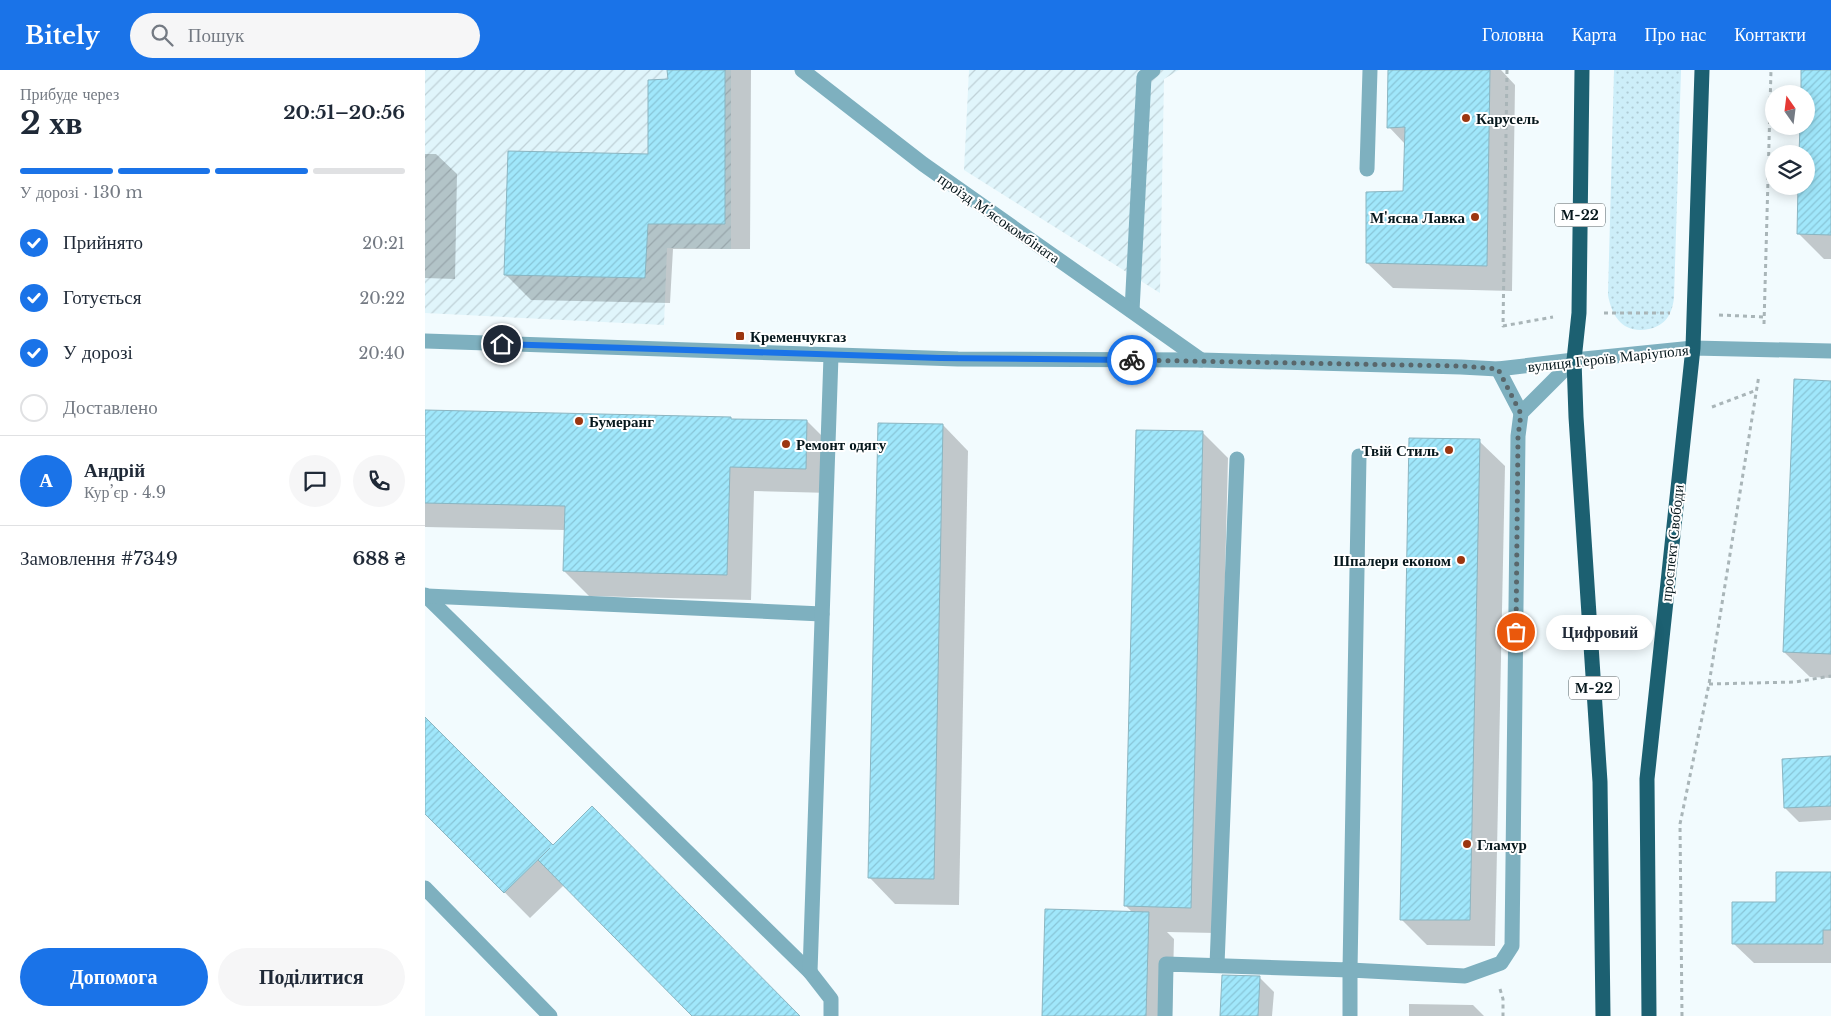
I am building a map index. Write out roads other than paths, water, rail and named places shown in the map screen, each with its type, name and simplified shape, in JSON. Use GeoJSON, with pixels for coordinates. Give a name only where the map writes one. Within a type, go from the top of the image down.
{"type":"FeatureCollection","features":[{"type":"Feature","properties":{"kind":"highway","name":"М-22"},"geometry":{"type":"LineString","coordinates":[[1582,70],[1579,313],[1574,360],[1575,417],[1600,782],[1603,1016]]}},
{"type":"Feature","properties":{"kind":"highway","name":"проспект Свободи"},"geometry":{"type":"LineString","coordinates":[[1649,1016],[1647,779],[1693,348],[1702,70]]}},
{"type":"Feature","properties":{"kind":"street","name":"проїзд Мʼясокомбіната"},"geometry":{"type":"LineString","coordinates":[[801,70],[923,164],[1201,360]]}},
{"type":"Feature","properties":{"kind":"street"},"geometry":{"type":"LineString","coordinates":[[1132,312],[1144,77],[1153,70]]}},
{"type":"Feature","properties":{"kind":"street"},"geometry":{"type":"LineString","coordinates":[[1367,169],[1371,70]]}},
{"type":"Feature","properties":{"kind":"street","name":"вулиця Героїв Маріуполя"},"geometry":{"type":"LineString","coordinates":[[425,341],[831,356],[958,359],[1201,360],[1461,366],[1498,369],[1693,348],[1764,348],[1831,351]]}},
{"type":"Feature","properties":{"kind":"street"},"geometry":{"type":"LineString","coordinates":[[810,972],[831,356]]}},
{"type":"Feature","properties":{"kind":"street"},"geometry":{"type":"LineString","coordinates":[[1521,414],[1574,360]]}},
{"type":"Feature","properties":{"kind":"street"},"geometry":{"type":"LineString","coordinates":[[1165,1016],[1166,964],[1465,976],[1501,963],[1512,946],[1518,436],[1521,414],[1498,369]]}},
{"type":"Feature","properties":{"kind":"street"},"geometry":{"type":"LineString","coordinates":[[1350,1016],[1359,456]]}},
{"type":"Feature","properties":{"kind":"street"},"geometry":{"type":"LineString","coordinates":[[1217,965],[1237,459]]}},
{"type":"Feature","properties":{"kind":"street"},"geometry":{"type":"LineString","coordinates":[[426,596],[822,614]]}},
{"type":"Feature","properties":{"kind":"street"},"geometry":{"type":"LineString","coordinates":[[426,596],[810,972],[831,999],[831,1016]]}},
{"type":"Feature","properties":{"kind":"street"},"geometry":{"type":"LineString","coordinates":[[425,888],[550,1016]]}},
{"type":"Feature","properties":{"kind":"place","name":"Карусель"},"geometry":{"type":"Point","coordinates":[1466,118]}},
{"type":"Feature","properties":{"kind":"place","name":"М'ясна Лавка"},"geometry":{"type":"Point","coordinates":[1475,217]}},
{"type":"Feature","properties":{"kind":"place","name":"Кременчукгаз"},"geometry":{"type":"Point","coordinates":[740,336]}},
{"type":"Feature","properties":{"kind":"place","name":"Бумеранг"},"geometry":{"type":"Point","coordinates":[579,421]}},
{"type":"Feature","properties":{"kind":"place","name":"Ремонт одягу"},"geometry":{"type":"Point","coordinates":[786,444]}},
{"type":"Feature","properties":{"kind":"place","name":"Твій Стиль"},"geometry":{"type":"Point","coordinates":[1449,450]}},
{"type":"Feature","properties":{"kind":"place","name":"Шпалери економ"},"geometry":{"type":"Point","coordinates":[1461,560]}},
{"type":"Feature","properties":{"kind":"place","name":"Цифровий"},"geometry":{"type":"Point","coordinates":[1516,632]}},
{"type":"Feature","properties":{"kind":"place","name":"Гламур"},"geometry":{"type":"Point","coordinates":[1467,844]}}]}
